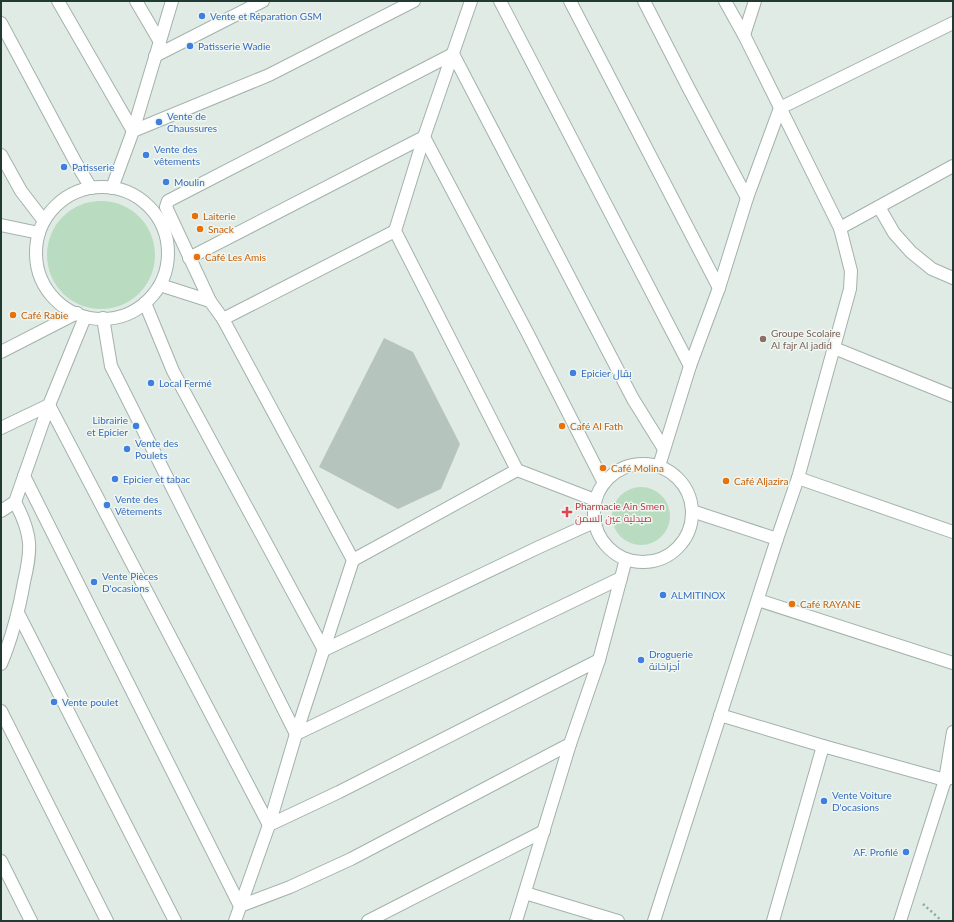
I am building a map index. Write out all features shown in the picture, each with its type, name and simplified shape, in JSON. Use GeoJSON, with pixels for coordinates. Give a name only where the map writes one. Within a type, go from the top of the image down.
{"type":"FeatureCollection","features":[{"type":"Feature","properties":{"kind":"street"},"geometry":{"type":"LineString","coordinates":[[58,1],[133,131]]}},
{"type":"Feature","properties":{"kind":"street"},"geometry":{"type":"LineString","coordinates":[[136,1],[160,42]]}},
{"type":"Feature","properties":{"kind":"street"},"geometry":{"type":"LineString","coordinates":[[112,188],[133,131],[172,1]]}},
{"type":"Feature","properties":{"kind":"street"},"geometry":{"type":"LineString","coordinates":[[155,56],[263,1]]}},
{"type":"Feature","properties":{"kind":"street"},"geometry":{"type":"LineString","coordinates":[[133,131],[270,75],[414,1]]}},
{"type":"Feature","properties":{"kind":"street"},"geometry":{"type":"LineString","coordinates":[[470,1],[424,137],[395,230],[517,470],[595,500]]}},
{"type":"Feature","properties":{"kind":"street"},"geometry":{"type":"LineString","coordinates":[[500,1],[690,366]]}},
{"type":"Feature","properties":{"kind":"street"},"geometry":{"type":"LineString","coordinates":[[570,1],[719,288]]}},
{"type":"Feature","properties":{"kind":"street"},"geometry":{"type":"LineString","coordinates":[[644,1],[747,198]]}},
{"type":"Feature","properties":{"kind":"street"},"geometry":{"type":"LineString","coordinates":[[654,921],[777,538],[798,478],[850,289],[851,280],[849,260],[840,228],[744,35],[725,1]]}},
{"type":"Feature","properties":{"kind":"street"},"geometry":{"type":"LineString","coordinates":[[744,35],[755,1]]}},
{"type":"Feature","properties":{"kind":"street"},"geometry":{"type":"LineString","coordinates":[[1,23],[91,188]]}},
{"type":"Feature","properties":{"kind":"street"},"geometry":{"type":"LineString","coordinates":[[659,466],[690,366],[719,288],[747,198],[780,108],[953,23]]}},
{"type":"Feature","properties":{"kind":"street"},"geometry":{"type":"LineString","coordinates":[[353,560],[222,319],[210,301],[166,207],[168,201],[453,54]]}},
{"type":"Feature","properties":{"kind":"street"},"geometry":{"type":"LineString","coordinates":[[453,54],[633,399],[664,449]]}},
{"type":"Feature","properties":{"kind":"street"},"geometry":{"type":"LineString","coordinates":[[189,258],[424,137]]}},
{"type":"Feature","properties":{"kind":"street"},"geometry":{"type":"LineString","coordinates":[[424,137],[545,366],[604,483]]}},
{"type":"Feature","properties":{"kind":"street"},"geometry":{"type":"LineString","coordinates":[[1,155],[21,191],[44,221]]}},
{"type":"Feature","properties":{"kind":"street"},"geometry":{"type":"LineString","coordinates":[[840,228],[953,166]]}},
{"type":"Feature","properties":{"kind":"street"},"geometry":{"type":"LineString","coordinates":[[91,188],[112,188],[131,194],[142,202],[152,211],[163,229],[168,252],[164,274],[160,285],[145,303],[126,314],[103,318],[81,315],[67,309],[58,302],[44,285],[40,275],[36,254],[39,233],[44,221],[56,205],[64,199],[82,190],[91,188]]}},
{"type":"Feature","properties":{"kind":"street"},"geometry":{"type":"LineString","coordinates":[[878,207],[894,233],[911,252],[932,269],[953,278]]}},
{"type":"Feature","properties":{"kind":"street"},"geometry":{"type":"LineString","coordinates":[[1,225],[39,233]]}},
{"type":"Feature","properties":{"kind":"street"},"geometry":{"type":"LineString","coordinates":[[222,319],[395,230]]}},
{"type":"Feature","properties":{"kind":"street"},"geometry":{"type":"LineString","coordinates":[[160,285],[210,301]]}},
{"type":"Feature","properties":{"kind":"street"},"geometry":{"type":"LineString","coordinates":[[145,303],[173,370],[324,650]]}},
{"type":"Feature","properties":{"kind":"street"},"geometry":{"type":"LineString","coordinates":[[1,352],[81,315]]}},
{"type":"Feature","properties":{"kind":"street"},"geometry":{"type":"LineString","coordinates":[[1,511],[15,502],[81,315]]}},
{"type":"Feature","properties":{"kind":"street"},"geometry":{"type":"LineString","coordinates":[[103,318],[112,366],[296,734]]}},
{"type":"Feature","properties":{"kind":"street"},"geometry":{"type":"LineString","coordinates":[[834,348],[953,396]]}},
{"type":"Feature","properties":{"kind":"street"},"geometry":{"type":"LineString","coordinates":[[1,428],[49,405]]}},
{"type":"Feature","properties":{"kind":"street"},"geometry":{"type":"LineString","coordinates":[[49,405],[269,825]]}},
{"type":"Feature","properties":{"kind":"street"},"geometry":{"type":"LineString","coordinates":[[642,464],[659,466],[672,473],[688,492],[692,511],[691,523],[687,534],[680,544],[661,558],[650,561],[626,559],[615,553],[605,544],[598,533],[594,522],[594,509],[597,494],[604,483],[616,472],[631,465],[642,464]]}},
{"type":"Feature","properties":{"kind":"street"},"geometry":{"type":"LineString","coordinates":[[235,921],[269,825],[296,734],[353,560],[517,470]]}},
{"type":"Feature","properties":{"kind":"street"},"geometry":{"type":"LineString","coordinates":[[24,476],[240,906]]}},
{"type":"Feature","properties":{"kind":"street"},"geometry":{"type":"LineString","coordinates":[[798,478],[953,532]]}},
{"type":"Feature","properties":{"kind":"street"},"geometry":{"type":"LineString","coordinates":[[1,664],[18,613],[29,557],[29,542],[21,513],[15,502]]}},
{"type":"Feature","properties":{"kind":"street"},"geometry":{"type":"LineString","coordinates":[[692,511],[777,538]]}},
{"type":"Feature","properties":{"kind":"street"},"geometry":{"type":"LineString","coordinates":[[324,650],[594,522]]}},
{"type":"Feature","properties":{"kind":"street"},"geometry":{"type":"LineString","coordinates":[[515,920],[570,744],[599,660],[626,559]]}},
{"type":"Feature","properties":{"kind":"street"},"geometry":{"type":"LineString","coordinates":[[296,734],[621,578]]}},
{"type":"Feature","properties":{"kind":"street"},"geometry":{"type":"LineString","coordinates":[[758,600],[953,663]]}},
{"type":"Feature","properties":{"kind":"street"},"geometry":{"type":"LineString","coordinates":[[18,613],[175,921]]}},
{"type":"Feature","properties":{"kind":"street"},"geometry":{"type":"LineString","coordinates":[[269,825],[339,792],[599,660]]}},
{"type":"Feature","properties":{"kind":"street"},"geometry":{"type":"LineString","coordinates":[[1,711],[106,921]]}},
{"type":"Feature","properties":{"kind":"street"},"geometry":{"type":"LineString","coordinates":[[720,715],[823,746],[949,779]]}},
{"type":"Feature","properties":{"kind":"street"},"geometry":{"type":"LineString","coordinates":[[900,921],[949,779],[953,732]]}},
{"type":"Feature","properties":{"kind":"street"},"geometry":{"type":"LineString","coordinates":[[240,906],[290,887],[351,859],[570,744]]}},
{"type":"Feature","properties":{"kind":"street"},"geometry":{"type":"LineString","coordinates":[[773,921],[823,746]]}},
{"type":"Feature","properties":{"kind":"street"},"geometry":{"type":"LineString","coordinates":[[368,921],[544,831]]}},
{"type":"Feature","properties":{"kind":"street"},"geometry":{"type":"LineString","coordinates":[[1,861],[31,921]]}},
{"type":"Feature","properties":{"kind":"street"},"geometry":{"type":"LineString","coordinates":[[524,893],[618,921]]}},
{"type":"Feature","properties":{"kind":"path"},"geometry":{"type":"LineString","coordinates":[[909,892],[942,921]]}},
{"type":"Feature","properties":{"kind":"green space"},"geometry":{"type":"Polygon","coordinates":[[[101,201],[122,205],[139,217],[151,234],[155,255],[151,276],[139,293],[122,305],[101,309],[80,305],[63,293],[51,276],[47,255],[51,234],[63,217],[80,205],[101,201]]]}},
{"type":"Feature","properties":{"kind":"green space"},"geometry":{"type":"Polygon","coordinates":[[[641,487],[652,489],[662,495],[668,505],[670,516],[668,527],[662,537],[652,543],[641,545],[630,543],[620,537],[614,527],[612,516],[614,505],[620,495],[630,489],[641,487]]]}},
{"type":"Feature","properties":{"kind":"building"},"geometry":{"type":"Polygon","coordinates":[[[384,338],[413,352],[460,444],[441,489],[398,509],[319,467],[384,338]]]}},
{"type":"Feature","properties":{"kind":"place","name":"Vente et Réparation GSM"},"geometry":{"type":"Point","coordinates":[202,16]}},
{"type":"Feature","properties":{"kind":"place","name":"Patisserie Wadie"},"geometry":{"type":"Point","coordinates":[190,46]}},
{"type":"Feature","properties":{"kind":"place","name":"Vente de Chaussures"},"geometry":{"type":"Point","coordinates":[159,122]}},
{"type":"Feature","properties":{"kind":"place","name":"Vente des vêtements"},"geometry":{"type":"Point","coordinates":[146,155]}},
{"type":"Feature","properties":{"kind":"place","name":"Patisserie"},"geometry":{"type":"Point","coordinates":[64,167]}},
{"type":"Feature","properties":{"kind":"place","name":"Moulin"},"geometry":{"type":"Point","coordinates":[166,182]}},
{"type":"Feature","properties":{"kind":"place","name":"Laiterie"},"geometry":{"type":"Point","coordinates":[195,216]}},
{"type":"Feature","properties":{"kind":"place","name":"Snack"},"geometry":{"type":"Point","coordinates":[200,229]}},
{"type":"Feature","properties":{"kind":"place","name":"Café Les Amis"},"geometry":{"type":"Point","coordinates":[197,257]}},
{"type":"Feature","properties":{"kind":"place","name":"Café Rabie"},"geometry":{"type":"Point","coordinates":[13,315]}},
{"type":"Feature","properties":{"kind":"place","name":"Groupe Scolaire Al fajr Al jadid"},"geometry":{"type":"Point","coordinates":[763,339]}},
{"type":"Feature","properties":{"kind":"place","name":"Epicier بقال"},"geometry":{"type":"Point","coordinates":[573,373]}},
{"type":"Feature","properties":{"kind":"place","name":"Local Fermé"},"geometry":{"type":"Point","coordinates":[151,383]}},
{"type":"Feature","properties":{"kind":"place","name":"Librairie et Epicier"},"geometry":{"type":"Point","coordinates":[136,426]}},
{"type":"Feature","properties":{"kind":"place","name":"Café Al Fath"},"geometry":{"type":"Point","coordinates":[562,426]}},
{"type":"Feature","properties":{"kind":"place","name":"Vente des Poulets"},"geometry":{"type":"Point","coordinates":[127,449]}},
{"type":"Feature","properties":{"kind":"place","name":"Café Molina"},"geometry":{"type":"Point","coordinates":[603,468]}},
{"type":"Feature","properties":{"kind":"place","name":"Epicier et tabac"},"geometry":{"type":"Point","coordinates":[115,479]}},
{"type":"Feature","properties":{"kind":"place","name":"Café Aljazira"},"geometry":{"type":"Point","coordinates":[726,481]}},
{"type":"Feature","properties":{"kind":"place","name":"Vente des Vêtements"},"geometry":{"type":"Point","coordinates":[107,505]}},
{"type":"Feature","properties":{"kind":"place","name":"Pharmacie Ain Smen صيدلية عين السمن"},"geometry":{"type":"Point","coordinates":[567,512]}},
{"type":"Feature","properties":{"kind":"place","name":"Vente Pièces D'ocasions"},"geometry":{"type":"Point","coordinates":[94,582]}},
{"type":"Feature","properties":{"kind":"place","name":"ALMITINOX"},"geometry":{"type":"Point","coordinates":[663,595]}},
{"type":"Feature","properties":{"kind":"place","name":"Café RAYANE"},"geometry":{"type":"Point","coordinates":[792,604]}},
{"type":"Feature","properties":{"kind":"place","name":"Droguerie أجزاخانة"},"geometry":{"type":"Point","coordinates":[641,660]}},
{"type":"Feature","properties":{"kind":"place","name":"Vente poulet"},"geometry":{"type":"Point","coordinates":[54,702]}},
{"type":"Feature","properties":{"kind":"place","name":"Vente Voiture D'ocasions"},"geometry":{"type":"Point","coordinates":[824,801]}},
{"type":"Feature","properties":{"kind":"place","name":"AF. Profilé"},"geometry":{"type":"Point","coordinates":[906,852]}}]}
